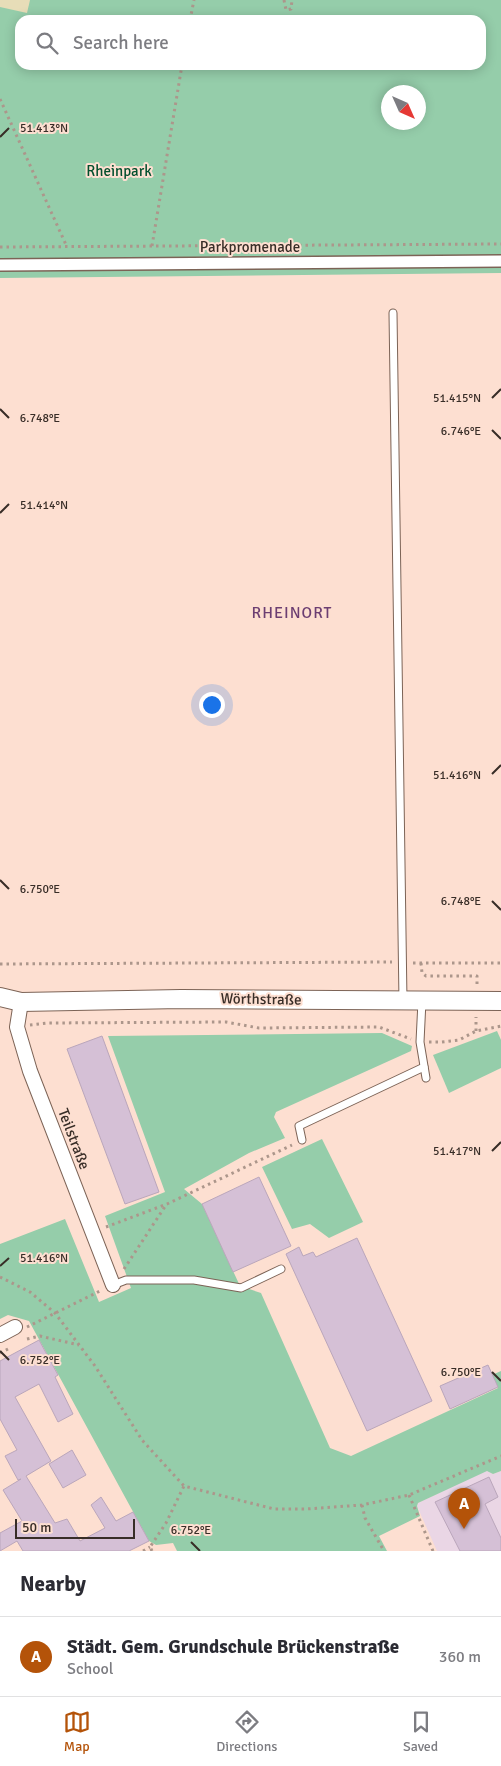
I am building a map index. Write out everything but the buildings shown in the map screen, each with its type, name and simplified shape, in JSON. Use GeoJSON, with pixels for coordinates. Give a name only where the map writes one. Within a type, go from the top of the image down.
{"type":"FeatureCollection","features":[{"type":"Feature","properties":{"kind":"street","name":"Parkpromenade"},"geometry":{"type":"LineString","coordinates":[[0,265],[501,261]]}},
{"type":"Feature","properties":{"kind":"street","name":"Wörthstraße"},"geometry":{"type":"LineString","coordinates":[[0,996],[21,1002],[181,999],[501,1001]]}},
{"type":"Feature","properties":{"kind":"street","name":"Wörthstraße"},"geometry":{"type":"LineString","coordinates":[[0,1010],[21,1002]]}},
{"type":"Feature","properties":{"kind":"street","name":"Teilstraße"},"geometry":{"type":"LineString","coordinates":[[21,1002],[17,1026],[30,1071],[113,1284]]}},
{"type":"Feature","properties":{"kind":"street"},"geometry":{"type":"LineString","coordinates":[[0,1335],[15,1327]]}},
{"type":"Feature","properties":{"kind":"lane"},"geometry":{"type":"LineString","coordinates":[[393,314],[403,1001]]}},
{"type":"Feature","properties":{"kind":"lane"},"geometry":{"type":"LineString","coordinates":[[422,1001],[420,1042],[426,1078]]}},
{"type":"Feature","properties":{"kind":"lane"},"geometry":{"type":"LineString","coordinates":[[302,1140],[300,1126],[424,1067]]}},
{"type":"Feature","properties":{"kind":"lane"},"geometry":{"type":"LineString","coordinates":[[113,1284],[126,1280],[194,1280],[241,1288],[281,1269]]}},
{"type":"Feature","properties":{"kind":"path"},"geometry":{"type":"LineString","coordinates":[[191,15],[194,0]]}},
{"type":"Feature","properties":{"kind":"path"},"geometry":{"type":"LineString","coordinates":[[284,0],[286,10],[291,9],[292,0]]}},
{"type":"Feature","properties":{"kind":"path"},"geometry":{"type":"LineString","coordinates":[[152,246],[181,70]]}},
{"type":"Feature","properties":{"kind":"path"},"geometry":{"type":"LineString","coordinates":[[0,99],[67,247]]}},
{"type":"Feature","properties":{"kind":"path"},"geometry":{"type":"LineString","coordinates":[[0,248],[501,244]]}},
{"type":"Feature","properties":{"kind":"path"},"geometry":{"type":"LineString","coordinates":[[0,964],[501,963]]}},
{"type":"Feature","properties":{"kind":"path"},"geometry":{"type":"LineString","coordinates":[[17,1026],[48,1023],[226,1022],[259,1028],[379,1027],[399,1036],[420,1042],[442,1042],[459,1040],[476,1031],[501,1026]]}},
{"type":"Feature","properties":{"kind":"path"},"geometry":{"type":"LineString","coordinates":[[93,1232],[167,1204],[302,1140]]}},
{"type":"Feature","properties":{"kind":"path"},"geometry":{"type":"LineString","coordinates":[[15,1327],[28,1327],[113,1284],[167,1204]]}},
{"type":"Feature","properties":{"kind":"path"},"geometry":{"type":"LineString","coordinates":[[0,1276],[30,1292],[55,1313],[95,1366],[142,1440],[184,1486],[274,1509],[362,1505],[409,1496],[501,1456]]}},
{"type":"Feature","properties":{"kind":"path"},"geometry":{"type":"LineString","coordinates":[[26,1339],[40,1336],[79,1345]]}},
{"type":"Feature","properties":{"kind":"path"},"geometry":{"type":"LineString","coordinates":[[143,1551],[151,1549],[184,1486]]}},
{"type":"Feature","properties":{"kind":"path"},"geometry":{"type":"LineString","coordinates":[[409,1496],[433,1551]]}},
{"type":"Feature","properties":{"kind":"path"},"geometry":{"type":"LineString","coordinates":[[362,1505],[365,1518],[384,1551]]}},
{"type":"Feature","properties":{"kind":"shaded area"},"geometry":{"type":"Polygon","coordinates":[[[487,1470],[493,1474],[501,1471],[501,1551],[437,1551],[417,1506],[418,1503],[487,1470]]]}},
{"type":"Feature","properties":{"kind":"green space","name":"Rheinpark"},"geometry":{"type":"Polygon","coordinates":[[[0,0],[501,0],[501,273],[0,278],[0,0]]]}},
{"type":"Feature","properties":{"kind":"green space"},"geometry":{"type":"Polygon","coordinates":[[[497,1031],[501,1040],[501,1068],[449,1093],[433,1055],[497,1031]]]}},
{"type":"Feature","properties":{"kind":"green space"},"geometry":{"type":"Polygon","coordinates":[[[382,1033],[412,1046],[411,1051],[276,1112],[274,1117],[285,1138],[249,1153],[184,1189],[202,1204],[240,1286],[261,1293],[330,1448],[351,1456],[498,1388],[492,1375],[501,1371],[501,1471],[493,1474],[487,1471],[418,1503],[420,1516],[379,1536],[387,1551],[177,1551],[173,1543],[156,1545],[149,1541],[29,1321],[8,1315],[0,1319],[0,1244],[65,1219],[99,1302],[131,1288],[105,1216],[165,1192],[108,1036],[382,1033]]]}},
{"type":"Feature","properties":{"kind":"green space"},"geometry":{"type":"Polygon","coordinates":[[[322,1139],[363,1222],[329,1238],[310,1224],[292,1229],[262,1167],[322,1139]]]}},
{"type":"Feature","properties":{"kind":"sand"},"geometry":{"type":"Polygon","coordinates":[[[0,0],[30,0],[27,13],[0,7],[0,0]]]}},
{"type":"Feature","properties":{"kind":"place","name":"Städt. Gem. Grundschule Brückenstraße"},"geometry":{"type":"Point","coordinates":[464,1529]}},
{"type":"Feature","properties":{"kind":"district","name":"RHEINORT"},"geometry":{"type":"Point","coordinates":[292,613]}}]}
